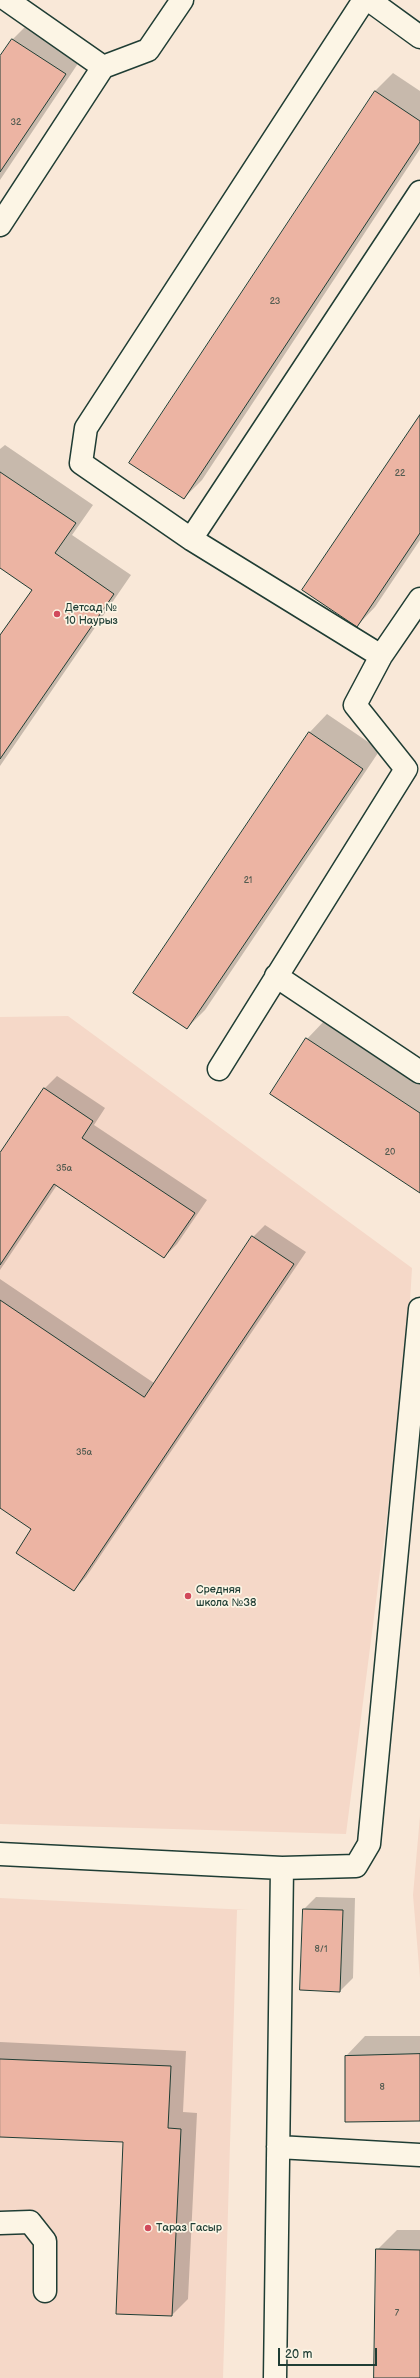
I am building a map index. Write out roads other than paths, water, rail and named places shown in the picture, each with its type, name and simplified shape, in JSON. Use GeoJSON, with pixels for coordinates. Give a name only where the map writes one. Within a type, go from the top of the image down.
{"type":"FeatureCollection","features":[{"type":"Feature","properties":{"kind":"lane"},"geometry":{"type":"LineString","coordinates":[[0,10],[7,0],[103,67]]}},
{"type":"Feature","properties":{"kind":"lane"},"geometry":{"type":"LineString","coordinates":[[0,225],[103,67],[148,50],[182,0]]}},
{"type":"Feature","properties":{"kind":"lane"},"geometry":{"type":"LineString","coordinates":[[364,0],[86,428],[81,463],[191,538],[381,656]]}},
{"type":"Feature","properties":{"kind":"lane"},"geometry":{"type":"LineString","coordinates":[[369,0],[420,37]]}},
{"type":"Feature","properties":{"kind":"lane"},"geometry":{"type":"LineString","coordinates":[[191,538],[420,192]]}},
{"type":"Feature","properties":{"kind":"lane"},"geometry":{"type":"LineString","coordinates":[[219,1069],[406,769],[355,705],[381,656],[420,599]]}},
{"type":"Feature","properties":{"kind":"lane"},"geometry":{"type":"LineString","coordinates":[[276,976],[420,1072]]}},
{"type":"Feature","properties":{"kind":"lane"},"geometry":{"type":"LineString","coordinates":[[0,1854],[282,1868],[356,1866],[369,1844],[420,1309]]}},
{"type":"Feature","properties":{"kind":"lane"},"geometry":{"type":"LineString","coordinates":[[276,2378],[282,1868]]}},
{"type":"Feature","properties":{"kind":"lane"},"geometry":{"type":"LineString","coordinates":[[278,2147],[420,2155]]}},
{"type":"Feature","properties":{"kind":"lane"},"geometry":{"type":"LineString","coordinates":[[0,2223],[30,2222],[46,2241],[45,2291]]}},
{"type":"Feature","properties":{"kind":"place","name":"Детсад № 10 Наурыз"},"geometry":{"type":"Point","coordinates":[57,614]}},
{"type":"Feature","properties":{"kind":"place","name":"Средняя школа №38"},"geometry":{"type":"Point","coordinates":[188,1596]}},
{"type":"Feature","properties":{"kind":"place","name":"Тараз Гасыр"},"geometry":{"type":"Point","coordinates":[148,2228]}}]}
